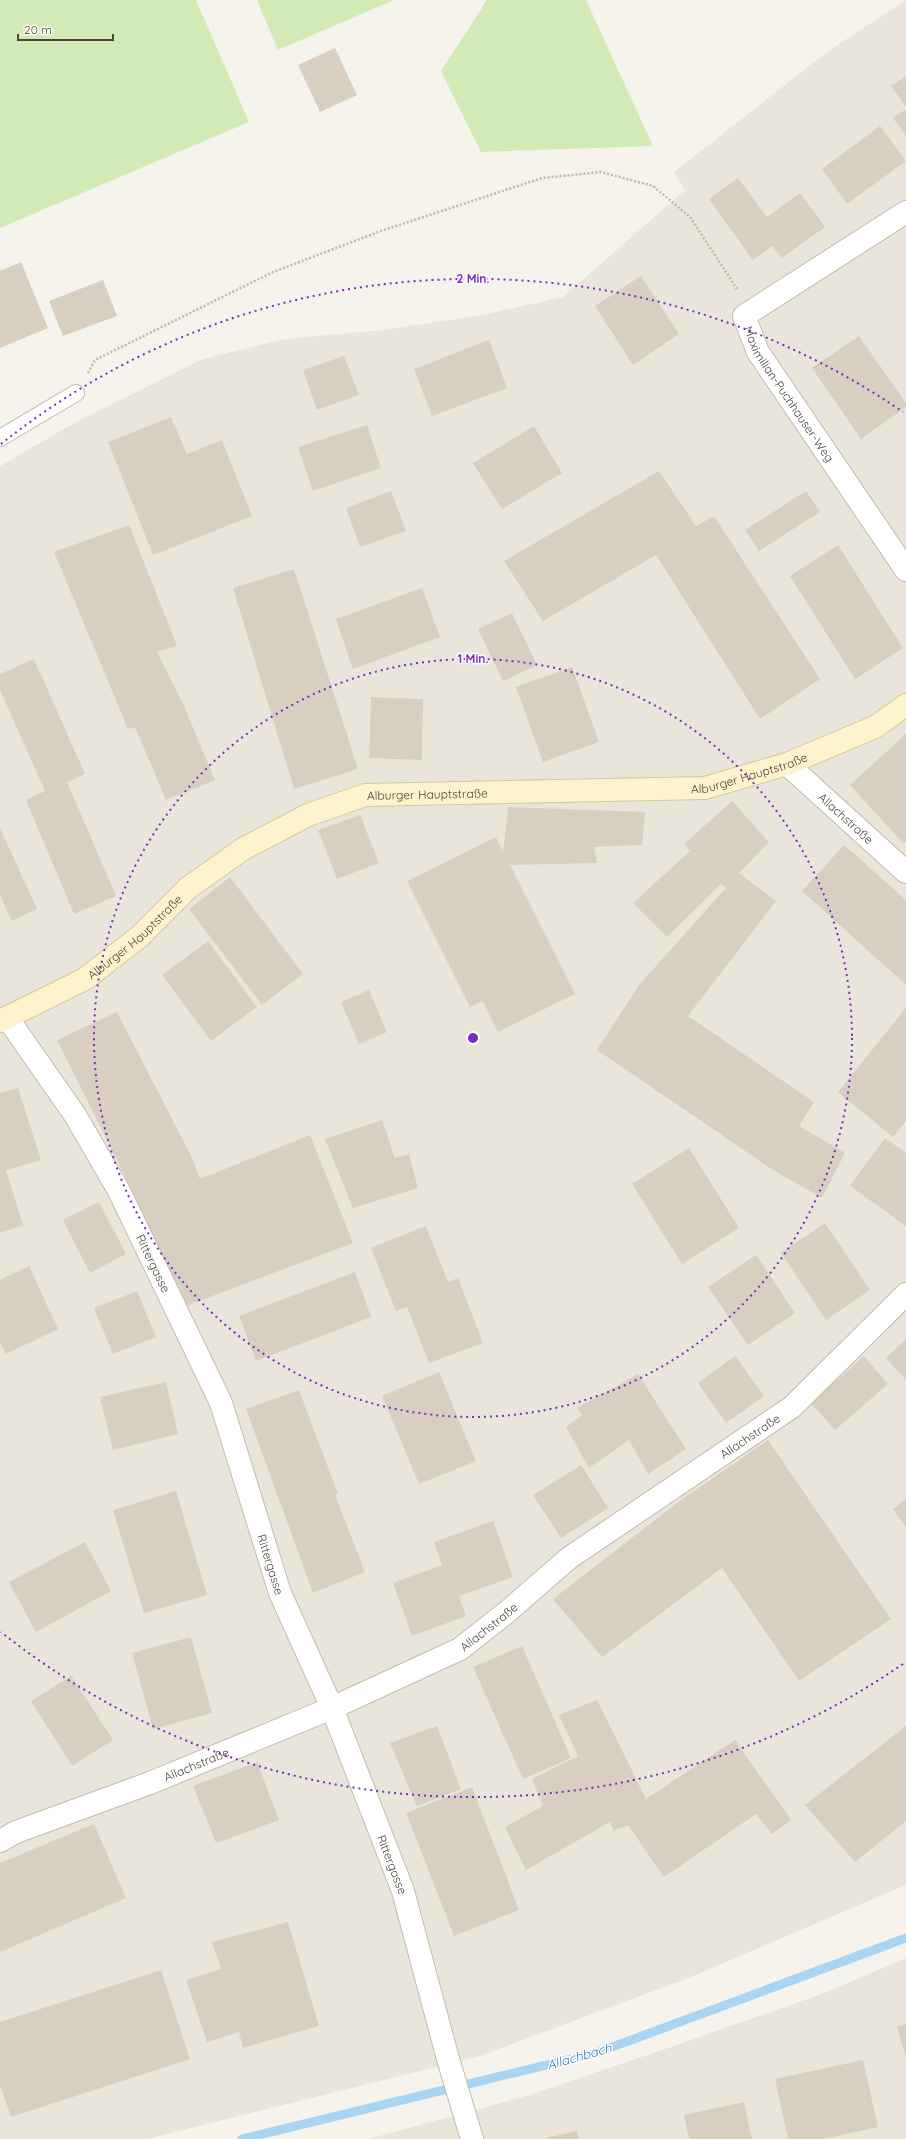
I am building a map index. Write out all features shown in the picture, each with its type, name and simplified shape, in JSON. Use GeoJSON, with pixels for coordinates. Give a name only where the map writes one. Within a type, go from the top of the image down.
{"type":"FeatureCollection","features":[{"type":"Feature","properties":{"kind":"street","name":"Maximilian-Puchhauser-Weg"},"geometry":{"type":"LineString","coordinates":[[906,212],[744,316],[758,352],[906,570]]}},
{"type":"Feature","properties":{"kind":"street","name":"Alburger Hauptstraße"},"geometry":{"type":"LineString","coordinates":[[4,1020],[85,979],[139,937],[188,888],[243,849],[308,816],[365,795],[705,788],[787,764],[875,727],[906,705]]}},
{"type":"Feature","properties":{"kind":"street","name":"Allachstraße"},"geometry":{"type":"LineString","coordinates":[[787,764],[906,872]]}},
{"type":"Feature","properties":{"kind":"street","name":"Rittergasse"},"geometry":{"type":"LineString","coordinates":[[4,1020],[75,1115],[119,1191],[221,1402],[280,1593],[332,1708],[403,1891],[448,2059],[472,2139]]}},
{"type":"Feature","properties":{"kind":"street","name":"Allachstraße"},"geometry":{"type":"LineString","coordinates":[[0,1841],[16,1832],[150,1783],[332,1708],[460,1648],[507,1612],[569,1558],[792,1407],[906,1294]]}},
{"type":"Feature","properties":{"kind":"lane"},"geometry":{"type":"LineString","coordinates":[[0,438],[76,393]]}},
{"type":"Feature","properties":{"kind":"path"},"geometry":{"type":"LineString","coordinates":[[76,393],[95,360],[273,272],[381,231],[542,178],[601,172],[653,186],[690,217],[750,311]]}},
{"type":"Feature","properties":{"kind":"shaded area"},"geometry":{"type":"Polygon","coordinates":[[[906,0],[906,1885],[691,1977],[480,2056],[147,2139],[0,2139],[0,466],[78,421],[203,359],[285,339],[383,330],[477,316],[563,297],[685,190],[674,172],[827,52],[906,0]]]}},
{"type":"Feature","properties":{"kind":"shaded area"},"geometry":{"type":"Polygon","coordinates":[[[906,1958],[906,2139],[368,2139],[523,2097],[827,1992],[906,1958]]]}},
{"type":"Feature","properties":{"kind":"green space"},"geometry":{"type":"Polygon","coordinates":[[[0,0],[196,0],[249,122],[0,228],[0,0]]]}},
{"type":"Feature","properties":{"kind":"green space"},"geometry":{"type":"Polygon","coordinates":[[[257,0],[394,0],[278,50],[257,0]]]}},
{"type":"Feature","properties":{"kind":"green space"},"geometry":{"type":"Polygon","coordinates":[[[487,0],[586,0],[653,146],[481,152],[441,71],[487,0]]]}},
{"type":"Feature","properties":{"kind":"building"},"geometry":{"type":"Polygon","coordinates":[[[335,48],[357,95],[320,112],[298,65],[335,48]]]}},
{"type":"Feature","properties":{"kind":"building"},"geometry":{"type":"Polygon","coordinates":[[[906,76],[906,107],[891,86],[906,76]]]}},
{"type":"Feature","properties":{"kind":"building"},"geometry":{"type":"Polygon","coordinates":[[[906,109],[906,136],[893,118],[906,109]]]}},
{"type":"Feature","properties":{"kind":"building"},"geometry":{"type":"Polygon","coordinates":[[[880,126],[906,161],[847,204],[822,169],[880,126]]]}},
{"type":"Feature","properties":{"kind":"building"},"geometry":{"type":"Polygon","coordinates":[[[738,178],[767,217],[800,193],[825,227],[782,258],[772,246],[753,260],[709,199],[738,178]]]}},
{"type":"Feature","properties":{"kind":"building"},"geometry":{"type":"Polygon","coordinates":[[[21,262],[48,328],[0,348],[0,271],[21,262]]]}},
{"type":"Feature","properties":{"kind":"building"},"geometry":{"type":"Polygon","coordinates":[[[641,276],[679,334],[633,365],[595,306],[641,276]]]}},
{"type":"Feature","properties":{"kind":"building"},"geometry":{"type":"Polygon","coordinates":[[[103,280],[117,316],[63,336],[49,301],[103,280]]]}},
{"type":"Feature","properties":{"kind":"building"},"geometry":{"type":"Polygon","coordinates":[[[859,336],[906,403],[906,407],[861,439],[812,368],[859,336]]]}},
{"type":"Feature","properties":{"kind":"building"},"geometry":{"type":"Polygon","coordinates":[[[489,340],[507,388],[432,416],[414,369],[489,340]]]}},
{"type":"Feature","properties":{"kind":"building"},"geometry":{"type":"Polygon","coordinates":[[[344,356],[359,395],[317,410],[303,370],[344,356]]]}},
{"type":"Feature","properties":{"kind":"building"},"geometry":{"type":"Polygon","coordinates":[[[171,417],[187,454],[222,440],[252,516],[153,555],[108,442],[171,417]]]}},
{"type":"Feature","properties":{"kind":"building"},"geometry":{"type":"Polygon","coordinates":[[[367,425],[381,468],[313,491],[298,447],[367,425]]]}},
{"type":"Feature","properties":{"kind":"building"},"geometry":{"type":"Polygon","coordinates":[[[534,426],[562,473],[502,509],[473,463],[534,426]]]}},
{"type":"Feature","properties":{"kind":"building"},"geometry":{"type":"Polygon","coordinates":[[[659,471],[696,526],[714,516],[820,679],[760,719],[656,555],[543,621],[504,561],[659,471]]]}},
{"type":"Feature","properties":{"kind":"building"},"geometry":{"type":"Polygon","coordinates":[[[391,491],[406,531],[360,547],[346,508],[391,491]]]}},
{"type":"Feature","properties":{"kind":"building"},"geometry":{"type":"Polygon","coordinates":[[[806,491],[820,512],[759,551],[745,530],[806,491]]]}},
{"type":"Feature","properties":{"kind":"building"},"geometry":{"type":"Polygon","coordinates":[[[129,525],[177,646],[157,652],[184,706],[215,780],[166,800],[135,727],[128,729],[54,552],[129,525]]]}},
{"type":"Feature","properties":{"kind":"building"},"geometry":{"type":"Polygon","coordinates":[[[838,545],[903,648],[855,679],[790,576],[838,545]]]}},
{"type":"Feature","properties":{"kind":"building"},"geometry":{"type":"Polygon","coordinates":[[[294,569],[358,769],[294,789],[233,588],[294,569]]]}},
{"type":"Feature","properties":{"kind":"building"},"geometry":{"type":"Polygon","coordinates":[[[422,588],[440,637],[353,669],[336,619],[422,588]]]}},
{"type":"Feature","properties":{"kind":"building"},"geometry":{"type":"Polygon","coordinates":[[[512,613],[537,665],[503,681],[478,629],[512,613]]]}},
{"type":"Feature","properties":{"kind":"building"},"geometry":{"type":"Polygon","coordinates":[[[34,659],[85,774],[67,782],[116,896],[74,914],[26,800],[45,791],[0,690],[0,674],[34,659]]]}},
{"type":"Feature","properties":{"kind":"building"},"geometry":{"type":"Polygon","coordinates":[[[572,667],[599,742],[543,762],[516,687],[572,667]]]}},
{"type":"Feature","properties":{"kind":"building"},"geometry":{"type":"Polygon","coordinates":[[[371,697],[423,699],[422,760],[369,758],[371,697]]]}},
{"type":"Feature","properties":{"kind":"building"},"geometry":{"type":"Polygon","coordinates":[[[906,734],[906,842],[904,844],[850,785],[906,734]]]}},
{"type":"Feature","properties":{"kind":"building"},"geometry":{"type":"Polygon","coordinates":[[[732,801],[769,842],[739,873],[776,901],[688,1016],[814,1102],[799,1126],[845,1153],[822,1198],[773,1170],[597,1050],[639,985],[726,888],[721,884],[667,937],[633,903],[690,851],[684,844],[732,801]]]}},
{"type":"Feature","properties":{"kind":"building"},"geometry":{"type":"Polygon","coordinates":[[[508,807],[645,812],[642,845],[594,847],[597,863],[510,865],[575,994],[498,1032],[483,1001],[470,1007],[407,881],[496,837],[503,852],[508,807]]]}},
{"type":"Feature","properties":{"kind":"building"},"geometry":{"type":"Polygon","coordinates":[[[360,815],[379,863],[337,879],[318,830],[360,815]]]}},
{"type":"Feature","properties":{"kind":"building"},"geometry":{"type":"Polygon","coordinates":[[[0,828],[37,909],[12,921],[0,895],[0,828]]]}},
{"type":"Feature","properties":{"kind":"building"},"geometry":{"type":"Polygon","coordinates":[[[844,845],[906,900],[906,985],[802,891],[844,845]]]}},
{"type":"Feature","properties":{"kind":"building"},"geometry":{"type":"Polygon","coordinates":[[[230,877],[303,974],[262,1005],[189,909],[230,877]]]}},
{"type":"Feature","properties":{"kind":"building"},"geometry":{"type":"Polygon","coordinates":[[[208,941],[257,1007],[211,1041],[162,975],[208,941]]]}},
{"type":"Feature","properties":{"kind":"building"},"geometry":{"type":"Polygon","coordinates":[[[369,990],[387,1032],[359,1044],[341,1002],[369,990]]]}},
{"type":"Feature","properties":{"kind":"building"},"geometry":{"type":"Polygon","coordinates":[[[906,1008],[906,1121],[893,1137],[838,1092],[906,1008]]]}},
{"type":"Feature","properties":{"kind":"building"},"geometry":{"type":"Polygon","coordinates":[[[117,1012],[190,1154],[200,1179],[310,1135],[353,1243],[186,1306],[128,1182],[57,1040],[117,1012]]]}},
{"type":"Feature","properties":{"kind":"building"},"geometry":{"type":"Polygon","coordinates":[[[18,1088],[41,1160],[6,1170],[23,1225],[0,1233],[0,1093],[18,1088]]]}},
{"type":"Feature","properties":{"kind":"building"},"geometry":{"type":"Polygon","coordinates":[[[382,1120],[395,1158],[409,1154],[418,1188],[353,1208],[325,1139],[382,1120]]]}},
{"type":"Feature","properties":{"kind":"building"},"geometry":{"type":"Polygon","coordinates":[[[885,1138],[906,1153],[906,1226],[850,1186],[885,1138]]]}},
{"type":"Feature","properties":{"kind":"building"},"geometry":{"type":"Polygon","coordinates":[[[689,1148],[739,1228],[682,1264],[632,1184],[689,1148]]]}},
{"type":"Feature","properties":{"kind":"building"},"geometry":{"type":"Polygon","coordinates":[[[99,1202],[126,1254],[90,1273],[63,1220],[99,1202]]]}},
{"type":"Feature","properties":{"kind":"building"},"geometry":{"type":"Polygon","coordinates":[[[825,1223],[870,1290],[826,1320],[781,1253],[825,1223]]]}},
{"type":"Feature","properties":{"kind":"building"},"geometry":{"type":"Polygon","coordinates":[[[426,1226],[448,1282],[458,1278],[483,1343],[429,1363],[407,1307],[396,1311],[371,1248],[426,1226]]]}},
{"type":"Feature","properties":{"kind":"building"},"geometry":{"type":"Polygon","coordinates":[[[756,1255],[795,1313],[748,1345],[708,1287],[756,1255]]]}},
{"type":"Feature","properties":{"kind":"building"},"geometry":{"type":"Polygon","coordinates":[[[29,1266],[58,1329],[6,1354],[0,1342],[0,1280],[29,1266]]]}},
{"type":"Feature","properties":{"kind":"building"},"geometry":{"type":"Polygon","coordinates":[[[355,1272],[371,1317],[256,1361],[239,1316],[355,1272]]]}},
{"type":"Feature","properties":{"kind":"building"},"geometry":{"type":"Polygon","coordinates":[[[137,1291],[156,1337],[113,1354],[94,1308],[137,1291]]]}},
{"type":"Feature","properties":{"kind":"building"},"geometry":{"type":"Polygon","coordinates":[[[906,1339],[906,1380],[886,1358],[906,1339]]]}},
{"type":"Feature","properties":{"kind":"building"},"geometry":{"type":"Polygon","coordinates":[[[735,1356],[764,1396],[726,1423],[698,1383],[735,1356]]]}},
{"type":"Feature","properties":{"kind":"building"},"geometry":{"type":"Polygon","coordinates":[[[864,1356],[888,1384],[835,1430],[811,1403],[864,1356]]]}},
{"type":"Feature","properties":{"kind":"building"},"geometry":{"type":"Polygon","coordinates":[[[439,1372],[476,1461],[419,1484],[382,1396],[439,1372]]]}},
{"type":"Feature","properties":{"kind":"building"},"geometry":{"type":"Polygon","coordinates":[[[638,1374],[686,1449],[648,1474],[629,1440],[589,1468],[566,1427],[582,1415],[577,1408],[638,1374]]]}},
{"type":"Feature","properties":{"kind":"building"},"geometry":{"type":"Polygon","coordinates":[[[166,1382],[178,1434],[113,1450],[100,1397],[166,1382]]]}},
{"type":"Feature","properties":{"kind":"building"},"geometry":{"type":"Polygon","coordinates":[[[299,1390],[338,1494],[335,1495],[365,1572],[313,1593],[246,1409],[299,1390]]]}},
{"type":"Feature","properties":{"kind":"building"},"geometry":{"type":"Polygon","coordinates":[[[768,1440],[891,1619],[799,1681],[722,1568],[602,1657],[553,1599],[677,1503],[768,1440]]]}},
{"type":"Feature","properties":{"kind":"building"},"geometry":{"type":"Polygon","coordinates":[[[581,1465],[608,1508],[561,1538],[533,1495],[581,1465]]]}},
{"type":"Feature","properties":{"kind":"building"},"geometry":{"type":"Polygon","coordinates":[[[176,1491],[207,1595],[144,1613],[113,1510],[176,1491]]]}},
{"type":"Feature","properties":{"kind":"building"},"geometry":{"type":"Polygon","coordinates":[[[906,1499],[906,1527],[893,1509],[906,1499]]]}},
{"type":"Feature","properties":{"kind":"building"},"geometry":{"type":"Polygon","coordinates":[[[493,1521],[513,1577],[459,1596],[466,1616],[412,1636],[393,1583],[442,1565],[434,1542],[493,1521]]]}},
{"type":"Feature","properties":{"kind":"building"},"geometry":{"type":"Polygon","coordinates":[[[85,1542],[111,1591],[36,1632],[9,1582],[85,1542]]]}},
{"type":"Feature","properties":{"kind":"building"},"geometry":{"type":"Polygon","coordinates":[[[191,1637],[212,1713],[153,1729],[132,1653],[191,1637]]]}},
{"type":"Feature","properties":{"kind":"building"},"geometry":{"type":"Polygon","coordinates":[[[522,1646],[571,1758],[523,1779],[473,1667],[522,1646]]]}},
{"type":"Feature","properties":{"kind":"building"},"geometry":{"type":"Polygon","coordinates":[[[71,1676],[113,1740],[72,1766],[31,1701],[71,1676]]]}},
{"type":"Feature","properties":{"kind":"building"},"geometry":{"type":"Polygon","coordinates":[[[597,1700],[646,1799],[735,1740],[791,1820],[772,1834],[756,1814],[664,1877],[628,1825],[614,1831],[610,1822],[526,1870],[505,1827],[543,1806],[532,1779],[578,1756],[559,1715],[597,1700]]]}},
{"type":"Feature","properties":{"kind":"building"},"geometry":{"type":"Polygon","coordinates":[[[437,1726],[461,1789],[417,1806],[390,1743],[437,1726]]]}},
{"type":"Feature","properties":{"kind":"building"},"geometry":{"type":"Polygon","coordinates":[[[906,1726],[906,1821],[855,1862],[805,1805],[906,1726]]]}},
{"type":"Feature","properties":{"kind":"building"},"geometry":{"type":"Polygon","coordinates":[[[257,1762],[279,1820],[216,1843],[193,1786],[257,1762]]]}},
{"type":"Feature","properties":{"kind":"building"},"geometry":{"type":"Polygon","coordinates":[[[472,1787],[519,1910],[454,1936],[406,1813],[472,1787]]]}},
{"type":"Feature","properties":{"kind":"building"},"geometry":{"type":"Polygon","coordinates":[[[94,1824],[126,1898],[0,1952],[0,1863],[94,1824]]]}},
{"type":"Feature","properties":{"kind":"building"},"geometry":{"type":"Polygon","coordinates":[[[288,1922],[319,2026],[243,2048],[239,2032],[207,2042],[186,1980],[221,1969],[212,1942],[288,1922]]]}},
{"type":"Feature","properties":{"kind":"building"},"geometry":{"type":"Polygon","coordinates":[[[161,1970],[190,2059],[11,2117],[0,2085],[0,2022],[161,1970]]]}},
{"type":"Feature","properties":{"kind":"building"},"geometry":{"type":"Polygon","coordinates":[[[906,2024],[906,2058],[897,2027],[906,2024]]]}},
{"type":"Feature","properties":{"kind":"building"},"geometry":{"type":"Polygon","coordinates":[[[863,2060],[878,2127],[824,2139],[788,2139],[775,2079],[863,2060]]]}},
{"type":"Feature","properties":{"kind":"building"},"geometry":{"type":"Polygon","coordinates":[[[744,2102],[752,2139],[689,2139],[684,2115],[744,2102]]]}},
{"type":"Feature","properties":{"kind":"building"},"geometry":{"type":"Polygon","coordinates":[[[577,2131],[579,2139],[546,2139],[546,2138],[577,2131]]]}},
{"type":"Feature","properties":{"kind":"waterway","name":"Allachbach"},"geometry":{"type":"LineString","coordinates":[[242,2139],[596,2053],[906,1938]]}}]}
